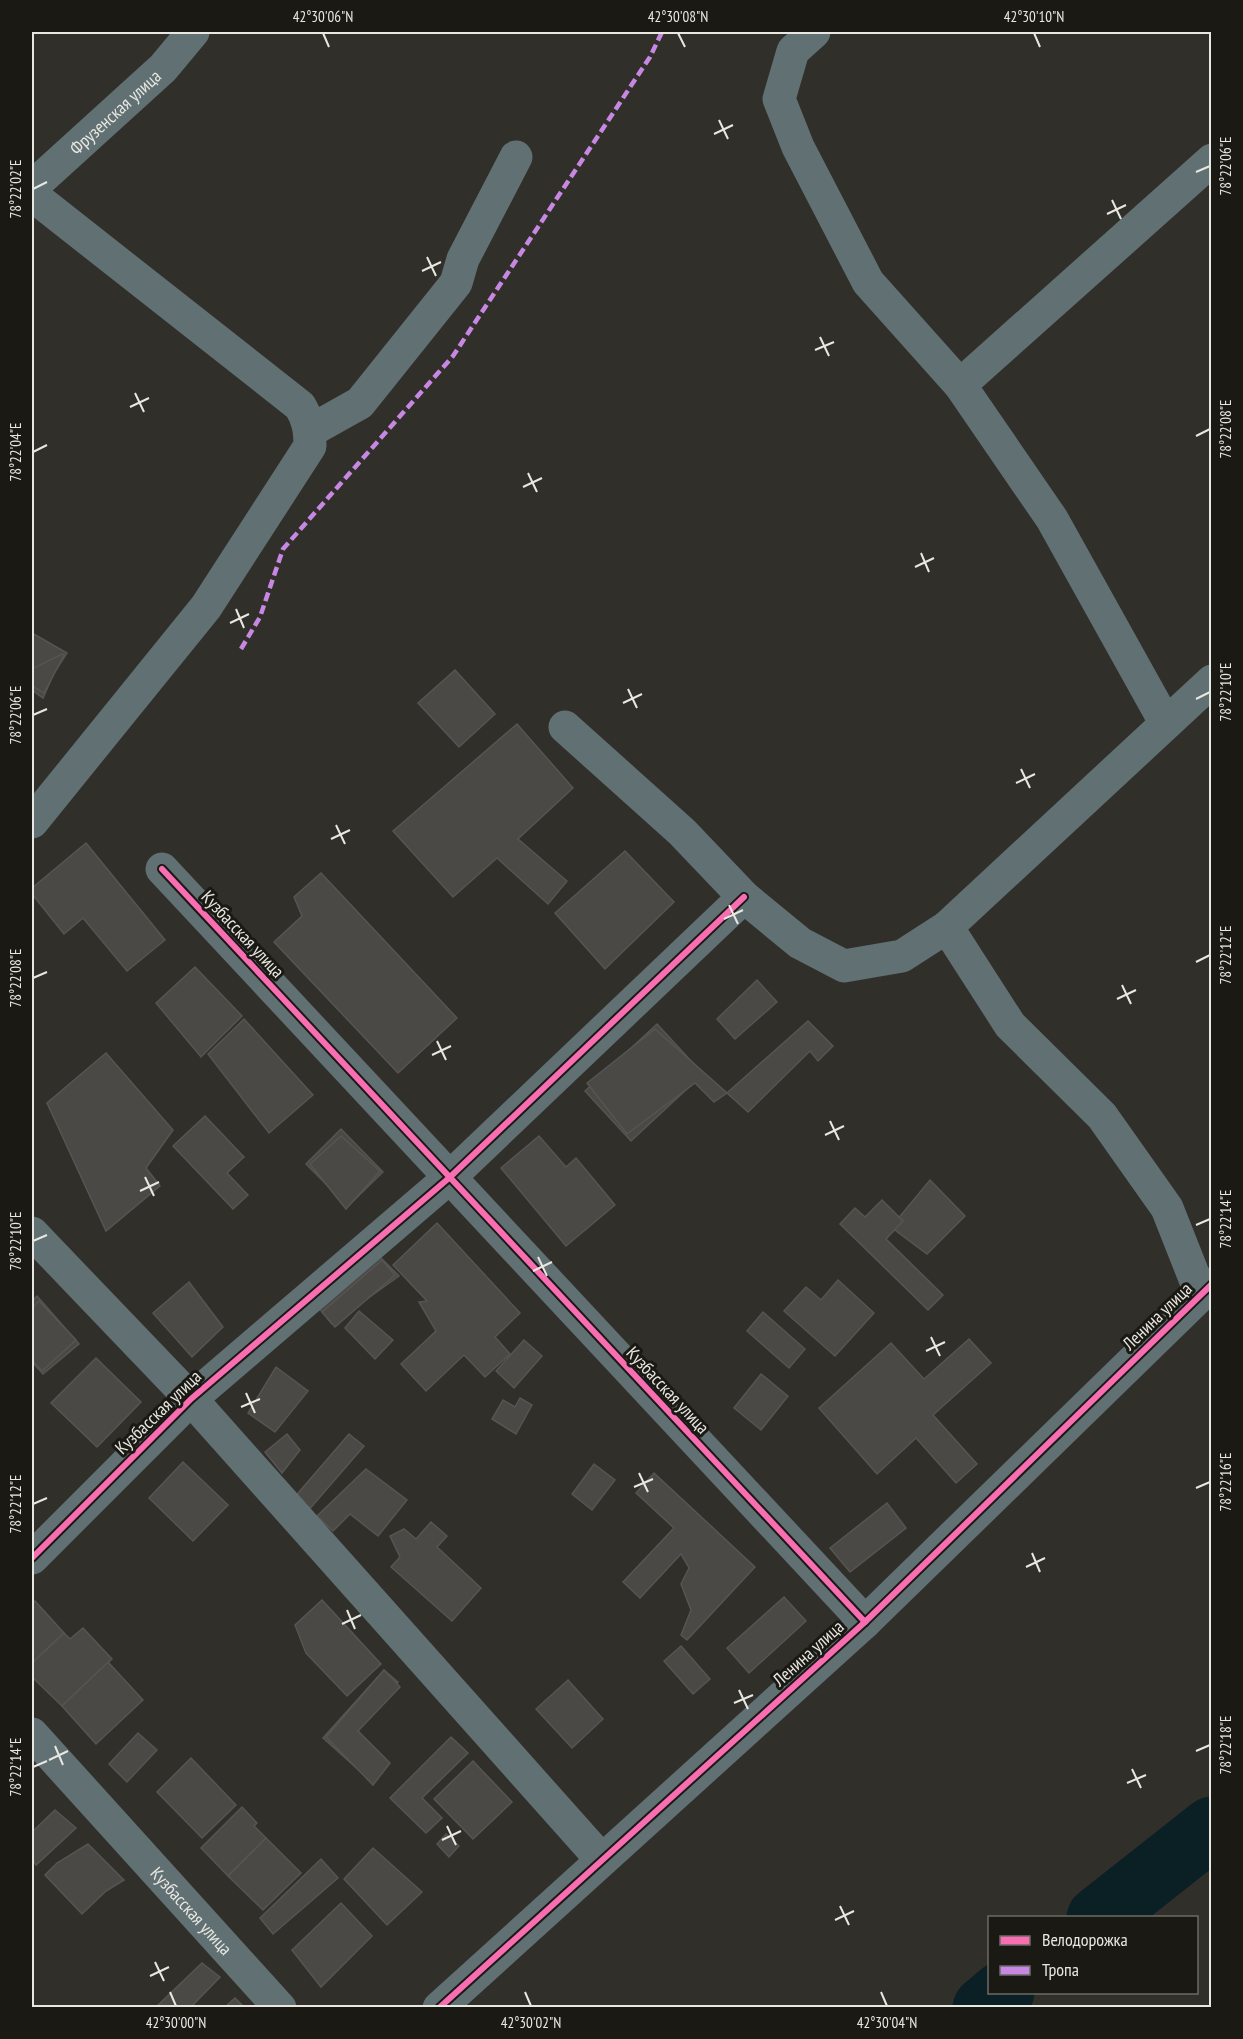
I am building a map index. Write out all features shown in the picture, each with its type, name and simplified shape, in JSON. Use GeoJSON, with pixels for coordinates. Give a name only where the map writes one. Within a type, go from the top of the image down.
{"type":"FeatureCollection","features":[{"type":"Feature","properties":{"kind":"street","name":"Фрузенская улица"},"geometry":{"type":"LineString","coordinates":[[32,187],[163,68],[193,32]]}},
{"type":"Feature","properties":{"kind":"street"},"geometry":{"type":"LineString","coordinates":[[814,32],[793,51],[779,99],[798,147],[868,282],[960,385],[1052,519],[1165,722]]}},
{"type":"Feature","properties":{"kind":"street"},"geometry":{"type":"LineString","coordinates":[[310,430],[360,403],[456,284],[463,259],[516,157]]}},
{"type":"Feature","properties":{"kind":"street"},"geometry":{"type":"LineString","coordinates":[[960,385],[1212,160]]}},
{"type":"Feature","properties":{"kind":"street"},"geometry":{"type":"LineString","coordinates":[[32,195],[300,406],[310,430],[310,446],[206,607],[32,822]]}},
{"type":"Feature","properties":{"kind":"street"},"geometry":{"type":"LineString","coordinates":[[565,727],[682,832],[744,897],[800,943],[844,966],[902,956],[947,927],[1165,722],[1212,681]]}},
{"type":"Feature","properties":{"kind":"street","name":"Кузбасская улица"},"geometry":{"type":"LineString","coordinates":[[162,869],[865,1622]]}},
{"type":"Feature","properties":{"kind":"street","name":"Кузбасская улица"},"geometry":{"type":"LineString","coordinates":[[32,1558],[191,1398],[449,1178],[744,897]]}},
{"type":"Feature","properties":{"kind":"street"},"geometry":{"type":"LineString","coordinates":[[947,927],[1010,1025],[1102,1116],[1167,1208],[1206,1289]]}},
{"type":"Feature","properties":{"kind":"street","name":"Кузбасская улица"},"geometry":{"type":"LineString","coordinates":[[32,1233],[191,1398],[601,1859]]}},
{"type":"Feature","properties":{"kind":"street","name":"Ленина улица"},"geometry":{"type":"LineString","coordinates":[[439,2007],[865,1622],[1206,1289]]}},
{"type":"Feature","properties":{"kind":"street","name":"Кузбасская улица"},"geometry":{"type":"LineString","coordinates":[[32,1734],[280,2007]]}},
{"type":"Feature","properties":{"kind":"building"},"geometry":{"type":"Polygon","coordinates":[[[32,633],[67,653],[54,673],[43,698],[32,690],[32,633]]]}},
{"type":"Feature","properties":{"kind":"building"},"geometry":{"type":"Polygon","coordinates":[[[64,655],[44,693],[32,686],[32,669],[64,655]]]}},
{"type":"Feature","properties":{"kind":"building"},"geometry":{"type":"Polygon","coordinates":[[[455,670],[495,714],[459,747],[418,703],[455,670]]]}},
{"type":"Feature","properties":{"kind":"building"},"geometry":{"type":"Polygon","coordinates":[[[517,724],[573,788],[518,839],[567,881],[548,904],[497,858],[453,897],[393,831],[517,724]]]}},
{"type":"Feature","properties":{"kind":"building"},"geometry":{"type":"Polygon","coordinates":[[[86,843],[165,940],[127,971],[83,918],[64,934],[32,894],[32,888],[86,843]]]}},
{"type":"Feature","properties":{"kind":"building"},"geometry":{"type":"Polygon","coordinates":[[[625,851],[674,902],[605,969],[555,913],[625,851]]]}},
{"type":"Feature","properties":{"kind":"building"},"geometry":{"type":"Polygon","coordinates":[[[321,873],[457,1018],[398,1073],[274,942],[302,916],[294,897],[321,873]]]}},
{"type":"Feature","properties":{"kind":"building"},"geometry":{"type":"Polygon","coordinates":[[[195,967],[242,1016],[201,1057],[156,1003],[195,967]]]}},
{"type":"Feature","properties":{"kind":"building"},"geometry":{"type":"Polygon","coordinates":[[[757,980],[777,1002],[735,1039],[717,1019],[757,980]]]}},
{"type":"Feature","properties":{"kind":"building"},"geometry":{"type":"Polygon","coordinates":[[[244,1019],[313,1095],[269,1133],[208,1054],[244,1019]]]}},
{"type":"Feature","properties":{"kind":"building"},"geometry":{"type":"Polygon","coordinates":[[[808,1021],[833,1046],[818,1061],[810,1051],[748,1112],[727,1093],[808,1021]]]}},
{"type":"Feature","properties":{"kind":"building"},"geometry":{"type":"Polygon","coordinates":[[[657,1024],[703,1074],[631,1141],[585,1091],[657,1024]]]}},
{"type":"Feature","properties":{"kind":"building"},"geometry":{"type":"Polygon","coordinates":[[[655,1029],[727,1093],[714,1102],[695,1083],[627,1134],[587,1083],[655,1029]]]}},
{"type":"Feature","properties":{"kind":"building"},"geometry":{"type":"Polygon","coordinates":[[[106,1053],[173,1130],[146,1168],[160,1186],[106,1231],[47,1103],[106,1053]]]}},
{"type":"Feature","properties":{"kind":"building"},"geometry":{"type":"Polygon","coordinates":[[[205,1116],[244,1157],[227,1173],[248,1195],[233,1209],[173,1146],[205,1116]]]}},
{"type":"Feature","properties":{"kind":"building"},"geometry":{"type":"Polygon","coordinates":[[[341,1129],[383,1172],[348,1206],[306,1164],[341,1129]]]}},
{"type":"Feature","properties":{"kind":"building"},"geometry":{"type":"Polygon","coordinates":[[[341,1136],[380,1171],[346,1209],[310,1164],[341,1136]]]}},
{"type":"Feature","properties":{"kind":"building"},"geometry":{"type":"Polygon","coordinates":[[[539,1136],[566,1167],[576,1158],[615,1205],[566,1246],[501,1168],[539,1136]]]}},
{"type":"Feature","properties":{"kind":"building"},"geometry":{"type":"Polygon","coordinates":[[[930,1180],[965,1216],[927,1254],[891,1227],[930,1180]]]}},
{"type":"Feature","properties":{"kind":"building"},"geometry":{"type":"Polygon","coordinates":[[[882,1200],[903,1221],[886,1239],[943,1295],[928,1310],[840,1224],[855,1208],[865,1217],[882,1200]]]}},
{"type":"Feature","properties":{"kind":"building"},"geometry":{"type":"Polygon","coordinates":[[[437,1223],[520,1313],[495,1337],[510,1354],[485,1377],[464,1355],[426,1391],[401,1364],[436,1331],[419,1302],[427,1301],[393,1265],[437,1223]]]}},
{"type":"Feature","properties":{"kind":"building"},"geometry":{"type":"Polygon","coordinates":[[[380,1257],[399,1276],[332,1324],[319,1308],[380,1257]]]}},
{"type":"Feature","properties":{"kind":"building"},"geometry":{"type":"Polygon","coordinates":[[[382,1260],[395,1275],[335,1327],[322,1312],[382,1260]]]}},
{"type":"Feature","properties":{"kind":"building"},"geometry":{"type":"Polygon","coordinates":[[[838,1280],[874,1313],[835,1356],[784,1311],[806,1287],[821,1300],[838,1280]]]}},
{"type":"Feature","properties":{"kind":"building"},"geometry":{"type":"Polygon","coordinates":[[[189,1282],[223,1327],[192,1357],[153,1313],[189,1282]]]}},
{"type":"Feature","properties":{"kind":"building"},"geometry":{"type":"Polygon","coordinates":[[[37,1296],[79,1344],[43,1374],[32,1362],[32,1301],[37,1296]]]}},
{"type":"Feature","properties":{"kind":"building"},"geometry":{"type":"Polygon","coordinates":[[[39,1301],[76,1340],[42,1371],[32,1360],[32,1308],[39,1301]]]}},
{"type":"Feature","properties":{"kind":"building"},"geometry":{"type":"Polygon","coordinates":[[[359,1311],[393,1340],[375,1359],[345,1328],[359,1311]]]}},
{"type":"Feature","properties":{"kind":"building"},"geometry":{"type":"Polygon","coordinates":[[[763,1312],[805,1349],[789,1368],[747,1331],[763,1312]]]}},
{"type":"Feature","properties":{"kind":"building"},"geometry":{"type":"Polygon","coordinates":[[[969,1339],[991,1363],[933,1415],[977,1464],[956,1483],[916,1438],[877,1474],[819,1408],[891,1343],[924,1379],[969,1339]]]}},
{"type":"Feature","properties":{"kind":"building"},"geometry":{"type":"Polygon","coordinates":[[[524,1340],[542,1356],[514,1388],[496,1371],[524,1340]]]}},
{"type":"Feature","properties":{"kind":"building"},"geometry":{"type":"Polygon","coordinates":[[[96,1358],[141,1402],[97,1447],[51,1403],[96,1358]]]}},
{"type":"Feature","properties":{"kind":"building"},"geometry":{"type":"Polygon","coordinates":[[[276,1367],[308,1391],[275,1432],[248,1413],[276,1367]]]}},
{"type":"Feature","properties":{"kind":"building"},"geometry":{"type":"Polygon","coordinates":[[[761,1374],[788,1396],[761,1430],[734,1408],[761,1374]]]}},
{"type":"Feature","properties":{"kind":"building"},"geometry":{"type":"Polygon","coordinates":[[[520,1398],[532,1405],[516,1434],[492,1419],[503,1400],[515,1407],[520,1398]]]}},
{"type":"Feature","properties":{"kind":"building"},"geometry":{"type":"Polygon","coordinates":[[[287,1434],[300,1450],[282,1473],[265,1452],[287,1434]]]}},
{"type":"Feature","properties":{"kind":"building"},"geometry":{"type":"Polygon","coordinates":[[[349,1434],[364,1446],[307,1512],[293,1499],[349,1434]]]}},
{"type":"Feature","properties":{"kind":"building"},"geometry":{"type":"Polygon","coordinates":[[[183,1462],[228,1505],[193,1541],[149,1498],[183,1462]]]}},
{"type":"Feature","properties":{"kind":"building"},"geometry":{"type":"Polygon","coordinates":[[[594,1464],[615,1480],[592,1510],[572,1494],[594,1464]]]}},
{"type":"Feature","properties":{"kind":"building"},"geometry":{"type":"Polygon","coordinates":[[[366,1469],[407,1500],[378,1536],[350,1514],[333,1531],[317,1516],[366,1469]]]}},
{"type":"Feature","properties":{"kind":"building"},"geometry":{"type":"Polygon","coordinates":[[[654,1473],[755,1567],[687,1640],[681,1635],[691,1610],[681,1584],[689,1568],[681,1554],[640,1598],[623,1582],[674,1528],[636,1493],[654,1473]]]}},
{"type":"Feature","properties":{"kind":"building"},"geometry":{"type":"Polygon","coordinates":[[[887,1503],[906,1528],[850,1572],[830,1548],[887,1503]]]}},
{"type":"Feature","properties":{"kind":"building"},"geometry":{"type":"Polygon","coordinates":[[[431,1522],[447,1536],[437,1547],[481,1588],[452,1621],[391,1567],[400,1557],[390,1536],[404,1529],[416,1539],[431,1522]]]}},
{"type":"Feature","properties":{"kind":"building"},"geometry":{"type":"Polygon","coordinates":[[[784,1597],[806,1621],[749,1673],[727,1648],[784,1597]]]}},
{"type":"Feature","properties":{"kind":"building"},"geometry":{"type":"Polygon","coordinates":[[[322,1600],[381,1664],[347,1696],[306,1653],[295,1625],[322,1600]]]}},
{"type":"Feature","properties":{"kind":"building"},"geometry":{"type":"Polygon","coordinates":[[[35,1601],[64,1633],[32,1663],[32,1604],[35,1601]]]}},
{"type":"Feature","properties":{"kind":"building"},"geometry":{"type":"Polygon","coordinates":[[[83,1628],[112,1659],[62,1706],[32,1677],[32,1663],[64,1633],[70,1639],[83,1628]]]}},
{"type":"Feature","properties":{"kind":"building"},"geometry":{"type":"Polygon","coordinates":[[[681,1646],[710,1679],[693,1694],[664,1661],[681,1646]]]}},
{"type":"Feature","properties":{"kind":"building"},"geometry":{"type":"Polygon","coordinates":[[[108,1662],[143,1700],[96,1744],[62,1706],[108,1662]]]}},
{"type":"Feature","properties":{"kind":"building"},"geometry":{"type":"Polygon","coordinates":[[[384,1670],[398,1682],[354,1732],[388,1763],[371,1781],[323,1738],[384,1670]]]}},
{"type":"Feature","properties":{"kind":"building"},"geometry":{"type":"Polygon","coordinates":[[[384,1670],[400,1687],[358,1731],[390,1763],[373,1785],[326,1737],[384,1670]]]}},
{"type":"Feature","properties":{"kind":"building"},"geometry":{"type":"Polygon","coordinates":[[[568,1680],[603,1719],[572,1748],[536,1709],[568,1680]]]}},
{"type":"Feature","properties":{"kind":"building"},"geometry":{"type":"Polygon","coordinates":[[[138,1733],[157,1750],[127,1782],[109,1764],[138,1733]]]}},
{"type":"Feature","properties":{"kind":"building"},"geometry":{"type":"Polygon","coordinates":[[[451,1737],[468,1753],[422,1798],[442,1818],[426,1833],[390,1798],[451,1737]]]}},
{"type":"Feature","properties":{"kind":"building"},"geometry":{"type":"Polygon","coordinates":[[[191,1758],[236,1805],[202,1838],[157,1792],[191,1758]]]}},
{"type":"Feature","properties":{"kind":"building"},"geometry":{"type":"Polygon","coordinates":[[[473,1761],[512,1802],[473,1839],[434,1799],[473,1761]]]}},
{"type":"Feature","properties":{"kind":"building"},"geometry":{"type":"Polygon","coordinates":[[[242,1807],[257,1823],[254,1826],[266,1838],[228,1876],[201,1848],[242,1807]]]}},
{"type":"Feature","properties":{"kind":"building"},"geometry":{"type":"Polygon","coordinates":[[[55,1810],[76,1828],[36,1865],[32,1859],[32,1832],[55,1810]]]}},
{"type":"Feature","properties":{"kind":"building"},"geometry":{"type":"Polygon","coordinates":[[[446,1834],[459,1846],[449,1857],[437,1844],[446,1834]]]}},
{"type":"Feature","properties":{"kind":"building"},"geometry":{"type":"Polygon","coordinates":[[[266,1838],[301,1873],[263,1910],[228,1876],[266,1838]]]}},
{"type":"Feature","properties":{"kind":"building"},"geometry":{"type":"Polygon","coordinates":[[[88,1844],[124,1880],[106,1891],[82,1914],[45,1875],[57,1863],[88,1844]]]}},
{"type":"Feature","properties":{"kind":"building"},"geometry":{"type":"Polygon","coordinates":[[[373,1848],[422,1892],[387,1925],[344,1879],[373,1848]]]}},
{"type":"Feature","properties":{"kind":"building"},"geometry":{"type":"Polygon","coordinates":[[[321,1859],[338,1878],[273,1934],[260,1918],[321,1859]]]}},
{"type":"Feature","properties":{"kind":"building"},"geometry":{"type":"Polygon","coordinates":[[[341,1903],[372,1936],[321,1987],[292,1950],[341,1903]]]}},
{"type":"Feature","properties":{"kind":"building"},"geometry":{"type":"Polygon","coordinates":[[[202,1963],[220,1977],[190,2008],[160,2008],[158,2005],[202,1963]]]}},
{"type":"Feature","properties":{"kind":"building"},"geometry":{"type":"Polygon","coordinates":[[[235,1998],[245,2008],[224,2008],[235,1998]]]}},
{"type":"Feature","properties":{"kind":"waterway"},"geometry":{"type":"LineString","coordinates":[[1101,1916],[1212,1828]]}},
{"type":"Feature","properties":{"kind":"waterway"},"geometry":{"type":"LineString","coordinates":[[984,2008],[1001,1994]]}},
{"type":"Feature","properties":{"kind":"marked path"},"geometry":{"type":"LineString","coordinates":[[241,649],[260,617],[283,549],[453,356],[650,57],[662,32]]}},
{"type":"Feature","properties":{"kind":"cycle path"},"geometry":{"type":"LineString","coordinates":[[162,869],[865,1622]]}},
{"type":"Feature","properties":{"kind":"cycle path"},"geometry":{"type":"LineString","coordinates":[[32,1558],[191,1399],[449,1178],[744,897]]}},
{"type":"Feature","properties":{"kind":"cycle path"},"geometry":{"type":"LineString","coordinates":[[439,2008],[865,1622],[1212,1284]]}}]}
